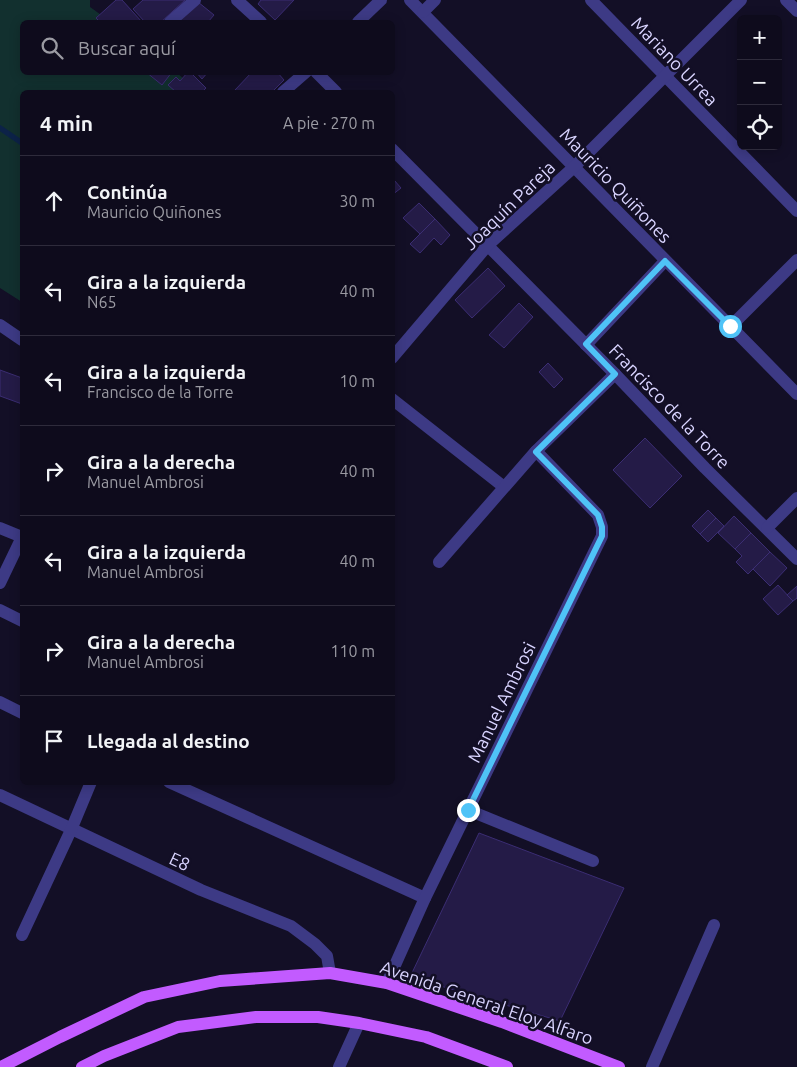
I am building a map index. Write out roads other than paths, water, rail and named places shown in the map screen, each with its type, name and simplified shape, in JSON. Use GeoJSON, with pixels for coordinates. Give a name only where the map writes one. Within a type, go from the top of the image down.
{"type":"FeatureCollection","features":[{"type":"Feature","properties":{"kind":"main road","name":"Avenida General Eloy Alfaro"},"geometry":{"type":"LineString","coordinates":[[1,1067],[144,997],[220,981],[330,972],[387,983],[502,1022],[619,1067]]}},
{"type":"Feature","properties":{"kind":"main road"},"geometry":{"type":"LineString","coordinates":[[82,1067],[104,1056],[178,1027],[256,1017],[318,1017],[359,1023],[426,1037],[507,1067]]}},
{"type":"Feature","properties":{"kind":"street"},"geometry":{"type":"LineString","coordinates":[[172,20],[195,0]]}},
{"type":"Feature","properties":{"kind":"street"},"geometry":{"type":"LineString","coordinates":[[236,0],[259,20]]}},
{"type":"Feature","properties":{"kind":"street"},"geometry":{"type":"LineString","coordinates":[[360,20],[381,0]]}},
{"type":"Feature","properties":{"kind":"street","name":"Mauricio Quiñones"},"geometry":{"type":"LineString","coordinates":[[410,0],[797,394]]}},
{"type":"Feature","properties":{"kind":"street"},"geometry":{"type":"LineString","coordinates":[[423,12],[435,0]]}},
{"type":"Feature","properties":{"kind":"street","name":"Mariano Urrea"},"geometry":{"type":"LineString","coordinates":[[591,0],[797,211]]}},
{"type":"Feature","properties":{"kind":"street","name":"Joaquín Pareja"},"geometry":{"type":"LineString","coordinates":[[395,354],[488,246],[574,167],[741,0]]}},
{"type":"Feature","properties":{"kind":"street"},"geometry":{"type":"LineString","coordinates":[[786,0],[797,11]]}},
{"type":"Feature","properties":{"kind":"street"},"geometry":{"type":"LineString","coordinates":[[285,90],[303,75]]}},
{"type":"Feature","properties":{"kind":"street"},"geometry":{"type":"LineString","coordinates":[[319,75],[334,90]]}},
{"type":"Feature","properties":{"kind":"street","name":"Francisco de la Torre"},"geometry":{"type":"LineString","coordinates":[[395,152],[586,344],[705,468],[797,559]]}},
{"type":"Feature","properties":{"kind":"street"},"geometry":{"type":"LineString","coordinates":[[730,326],[797,260]]}},
{"type":"Feature","properties":{"kind":"street"},"geometry":{"type":"LineString","coordinates":[[586,344],[665,261]]}},
{"type":"Feature","properties":{"kind":"street"},"geometry":{"type":"LineString","coordinates":[[0,325],[20,339]]}},
{"type":"Feature","properties":{"kind":"street"},"geometry":{"type":"LineString","coordinates":[[439,562],[536,452],[615,374]]}},
{"type":"Feature","properties":{"kind":"street"},"geometry":{"type":"LineString","coordinates":[[395,401],[504,488]]}},
{"type":"Feature","properties":{"kind":"street","name":"Manuel Ambrosi"},"geometry":{"type":"LineString","coordinates":[[387,983],[425,898],[602,536],[602,527],[598,515],[536,452]]}},
{"type":"Feature","properties":{"kind":"street"},"geometry":{"type":"LineString","coordinates":[[767,528],[797,498]]}},
{"type":"Feature","properties":{"kind":"street"},"geometry":{"type":"LineString","coordinates":[[0,528],[20,536]]}},
{"type":"Feature","properties":{"kind":"street"},"geometry":{"type":"LineString","coordinates":[[0,583],[20,541]]}},
{"type":"Feature","properties":{"kind":"street"},"geometry":{"type":"LineString","coordinates":[[0,610],[20,620]]}},
{"type":"Feature","properties":{"kind":"street"},"geometry":{"type":"LineString","coordinates":[[0,702],[20,712]]}},
{"type":"Feature","properties":{"kind":"street"},"geometry":{"type":"LineString","coordinates":[[22,935],[72,830],[90,785]]}},
{"type":"Feature","properties":{"kind":"street"},"geometry":{"type":"LineString","coordinates":[[175,785],[425,898]]}},
{"type":"Feature","properties":{"kind":"street","name":"E8"},"geometry":{"type":"LineString","coordinates":[[0,795],[201,890],[291,926],[315,944],[327,956],[330,972]]}},
{"type":"Feature","properties":{"kind":"street"},"geometry":{"type":"LineString","coordinates":[[468,810],[593,861]]}},
{"type":"Feature","properties":{"kind":"street"},"geometry":{"type":"LineString","coordinates":[[652,1067],[714,925]]}},
{"type":"Feature","properties":{"kind":"street"},"geometry":{"type":"LineString","coordinates":[[339,1067],[359,1023]]}},
{"type":"Feature","properties":{"kind":"waterway"},"geometry":{"type":"LineString","coordinates":[[0,128],[20,142]]}}]}
